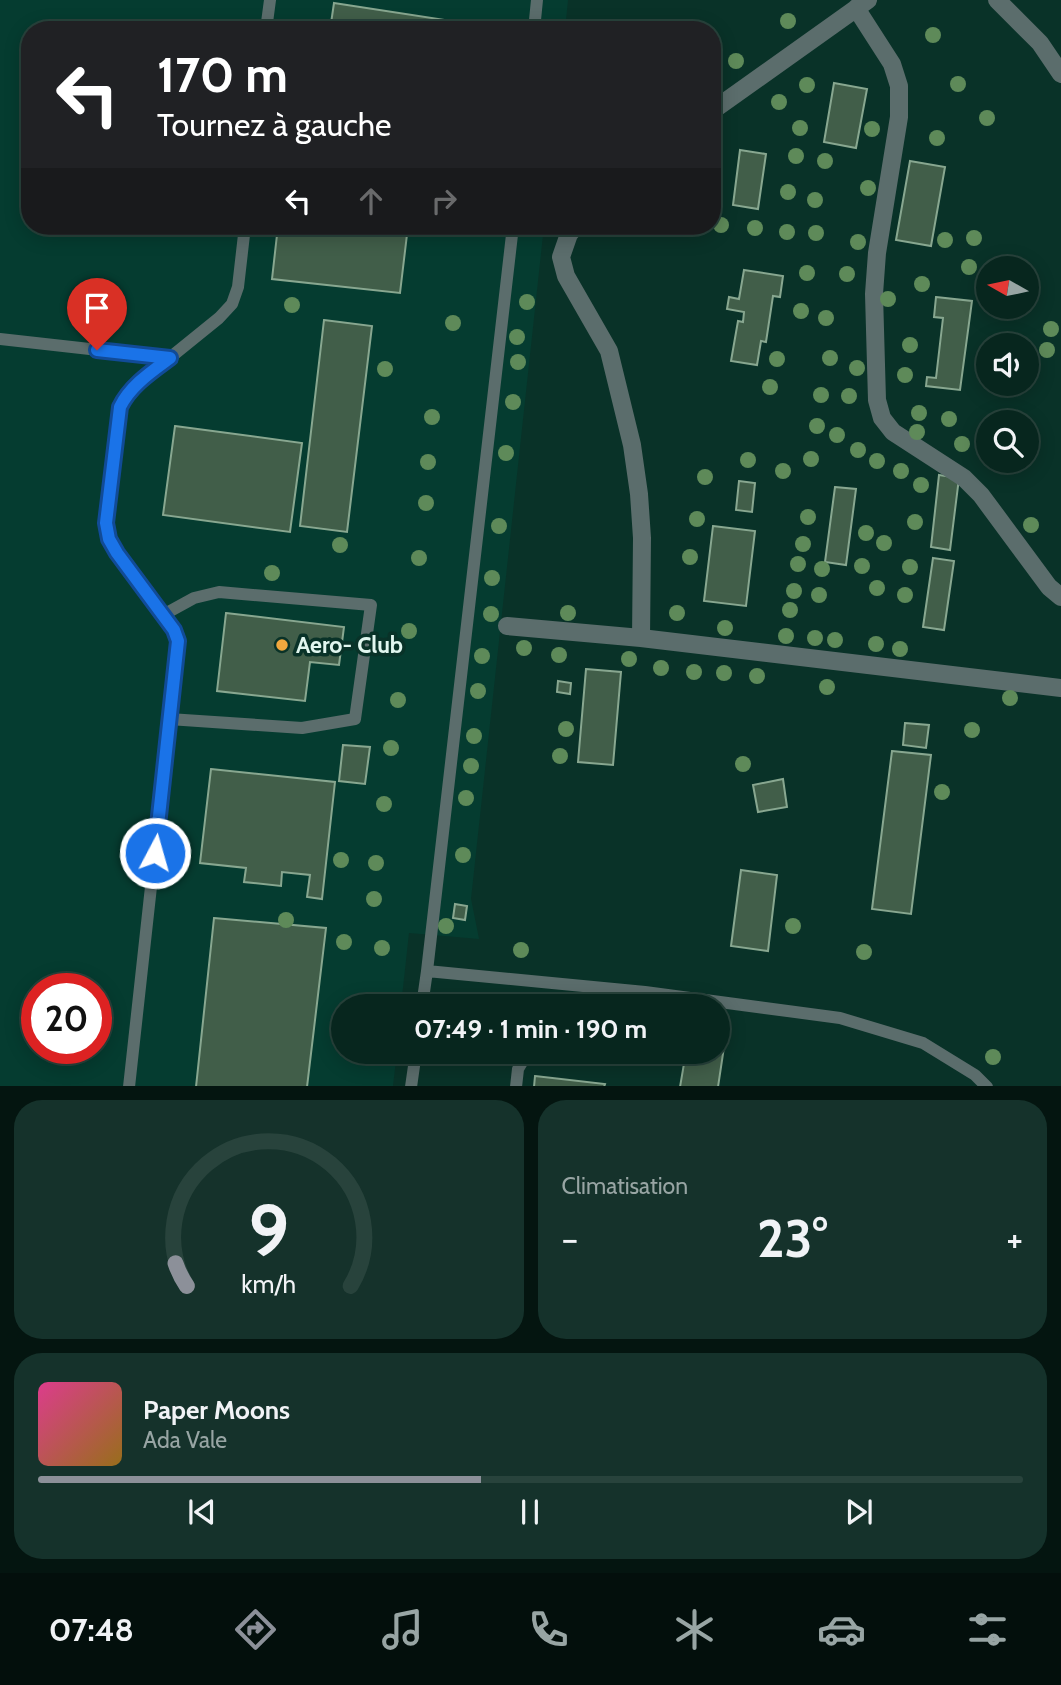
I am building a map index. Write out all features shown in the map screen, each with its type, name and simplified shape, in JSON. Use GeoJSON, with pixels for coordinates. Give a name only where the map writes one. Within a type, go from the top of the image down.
{"type":"FeatureCollection","features":[{"type":"Feature","properties":{"kind":"street"},"geometry":{"type":"LineString","coordinates":[[997,0],[1040,43],[1061,74]]}},
{"type":"Feature","properties":{"kind":"street"},"geometry":{"type":"LineString","coordinates":[[721,105],[862,4],[892,64],[898,86],[899,117],[877,253],[874,294],[877,400],[882,418],[893,432],[964,478],[981,495],[1049,587],[1061,597]]}},
{"type":"Feature","properties":{"kind":"street"},"geometry":{"type":"LineString","coordinates":[[569,235],[561,257],[563,267],[609,351],[632,445],[642,538],[641,638]]}},
{"type":"Feature","properties":{"kind":"street"},"geometry":{"type":"LineString","coordinates":[[507,626],[641,638],[1061,688]]}},
{"type":"Feature","properties":{"kind":"lane"},"geometry":{"type":"LineString","coordinates":[[267,21],[270,0]]}},
{"type":"Feature","properties":{"kind":"lane"},"geometry":{"type":"LineString","coordinates":[[535,21],[537,0]]}},
{"type":"Feature","properties":{"kind":"lane"},"geometry":{"type":"LineString","coordinates":[[129,1086],[178,641],[174,630],[109,539],[106,523],[120,407],[125,396],[135,386],[219,318],[232,304],[238,287],[244,235]]}},
{"type":"Feature","properties":{"kind":"lane"},"geometry":{"type":"LineString","coordinates":[[423,994],[512,235]]}},
{"type":"Feature","properties":{"kind":"lane"},"geometry":{"type":"LineString","coordinates":[[0,339],[170,358]]}},
{"type":"Feature","properties":{"kind":"lane"},"geometry":{"type":"LineString","coordinates":[[163,615],[194,598],[219,592],[371,605],[355,719],[302,728],[169,719]]}},
{"type":"Feature","properties":{"kind":"lane"},"geometry":{"type":"LineString","coordinates":[[426,971],[645,992],[840,1018],[923,1043],[975,1075],[986,1086]]}},
{"type":"Feature","properties":{"kind":"lane"},"geometry":{"type":"LineString","coordinates":[[609,994],[610,989]]}},
{"type":"Feature","properties":{"kind":"lane"},"geometry":{"type":"LineString","coordinates":[[411,1086],[414,1064]]}},
{"type":"Feature","properties":{"kind":"lane"},"geometry":{"type":"LineString","coordinates":[[516,1086],[521,1064]]}},
{"type":"Feature","properties":{"kind":"shaded area"},"geometry":{"type":"Polygon","coordinates":[[[0,0],[568,0],[566,21],[21,21],[21,235],[543,235],[471,899],[479,939],[409,933],[402,994],[331,994],[331,1064],[396,1064],[393,1086],[0,1086],[0,0]]]}},
{"type":"Feature","properties":{"kind":"building"},"geometry":{"type":"Polygon","coordinates":[[[334,3],[451,21],[331,21],[334,3]]]}},
{"type":"Feature","properties":{"kind":"building"},"geometry":{"type":"Polygon","coordinates":[[[834,83],[867,89],[856,148],[824,142],[834,83]]]}},
{"type":"Feature","properties":{"kind":"building"},"geometry":{"type":"Polygon","coordinates":[[[740,150],[766,154],[758,209],[733,205],[740,150]]]}},
{"type":"Feature","properties":{"kind":"building"},"geometry":{"type":"Polygon","coordinates":[[[910,161],[945,167],[931,246],[896,240],[910,161]]]}},
{"type":"Feature","properties":{"kind":"building"},"geometry":{"type":"Polygon","coordinates":[[[277,235],[407,235],[400,293],[272,279],[277,235]]]}},
{"type":"Feature","properties":{"kind":"building"},"geometry":{"type":"Polygon","coordinates":[[[744,270],[783,276],[780,297],[773,296],[766,342],[761,341],[757,365],[731,361],[738,321],[743,322],[744,312],[727,309],[729,297],[739,299],[744,270]]]}},
{"type":"Feature","properties":{"kind":"building"},"geometry":{"type":"Polygon","coordinates":[[[936,297],[972,301],[960,390],[926,386],[927,377],[936,378],[943,318],[934,317],[936,297]]]}},
{"type":"Feature","properties":{"kind":"building"},"geometry":{"type":"Polygon","coordinates":[[[324,320],[372,326],[347,532],[300,526],[324,320]]]}},
{"type":"Feature","properties":{"kind":"building"},"geometry":{"type":"Polygon","coordinates":[[[175,426],[302,443],[290,532],[163,515],[175,426]]]}},
{"type":"Feature","properties":{"kind":"building"},"geometry":{"type":"Polygon","coordinates":[[[939,475],[959,478],[950,550],[931,547],[939,475]]]}},
{"type":"Feature","properties":{"kind":"building"},"geometry":{"type":"Polygon","coordinates":[[[739,481],[755,483],[752,512],[736,510],[739,481]]]}},
{"type":"Feature","properties":{"kind":"building"},"geometry":{"type":"Polygon","coordinates":[[[835,487],[856,489],[846,565],[825,562],[835,487]]]}},
{"type":"Feature","properties":{"kind":"building"},"geometry":{"type":"Polygon","coordinates":[[[713,526],[755,531],[746,606],[704,601],[713,526]]]}},
{"type":"Feature","properties":{"kind":"building"},"geometry":{"type":"Polygon","coordinates":[[[933,558],[954,561],[944,630],[923,627],[933,558]]]}},
{"type":"Feature","properties":{"kind":"building","name":"Aero- Club"},"geometry":{"type":"Polygon","coordinates":[[[226,613],[344,627],[339,665],[310,662],[305,701],[217,691],[226,613]]]}},
{"type":"Feature","properties":{"kind":"building"},"geometry":{"type":"Polygon","coordinates":[[[586,669],[621,672],[613,765],[578,762],[586,669]]]}},
{"type":"Feature","properties":{"kind":"building"},"geometry":{"type":"Polygon","coordinates":[[[558,681],[571,683],[570,694],[557,692],[558,681]]]}},
{"type":"Feature","properties":{"kind":"building"},"geometry":{"type":"Polygon","coordinates":[[[905,723],[929,725],[926,748],[903,745],[905,723]]]}},
{"type":"Feature","properties":{"kind":"building"},"geometry":{"type":"Polygon","coordinates":[[[343,745],[370,747],[365,784],[339,781],[343,745]]]}},
{"type":"Feature","properties":{"kind":"building"},"geometry":{"type":"Polygon","coordinates":[[[892,751],[931,755],[911,914],[872,909],[892,751]]]}},
{"type":"Feature","properties":{"kind":"building"},"geometry":{"type":"Polygon","coordinates":[[[211,769],[335,782],[322,899],[307,897],[310,875],[282,872],[281,886],[244,882],[246,868],[200,863],[211,769]]]}},
{"type":"Feature","properties":{"kind":"building"},"geometry":{"type":"Polygon","coordinates":[[[783,779],[787,807],[758,812],[753,785],[783,779]]]}},
{"type":"Feature","properties":{"kind":"building"},"geometry":{"type":"Polygon","coordinates":[[[741,870],[777,875],[768,951],[731,946],[741,870]]]}},
{"type":"Feature","properties":{"kind":"building"},"geometry":{"type":"Polygon","coordinates":[[[455,904],[467,906],[465,920],[453,918],[455,904]]]}},
{"type":"Feature","properties":{"kind":"building"},"geometry":{"type":"Polygon","coordinates":[[[214,918],[326,928],[307,1086],[196,1086],[214,918]]]}},
{"type":"Feature","properties":{"kind":"building"},"geometry":{"type":"Polygon","coordinates":[[[684,1064],[721,1064],[718,1086],[680,1086],[684,1064]]]}},
{"type":"Feature","properties":{"kind":"building"},"geometry":{"type":"Polygon","coordinates":[[[535,1076],[605,1084],[604,1086],[534,1086],[535,1076]]]}},
{"type":"Feature","properties":{"kind":"place","name":"Aero- Club"},"geometry":{"type":"Point","coordinates":[282,645]}},
{"type":"Feature","properties":{"kind":"route"},"geometry":{"type":"LineString","coordinates":[[97,350],[170,358],[135,386],[125,396],[120,407],[106,523],[109,539],[117,553],[174,630],[178,641],[155,853]]}}]}
